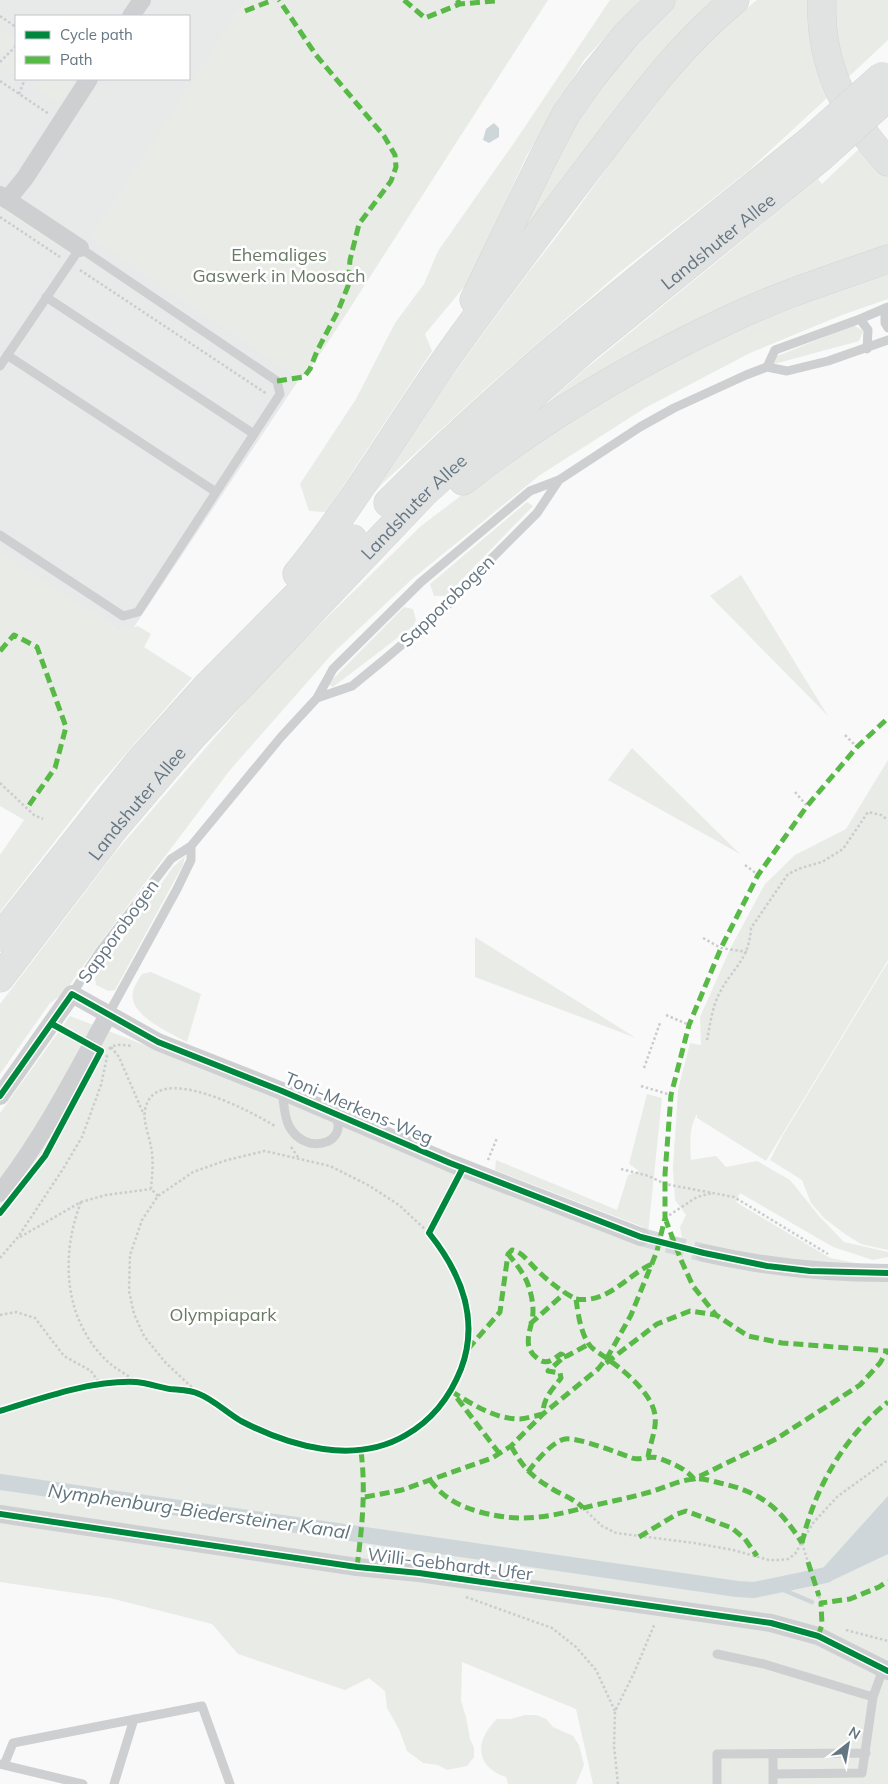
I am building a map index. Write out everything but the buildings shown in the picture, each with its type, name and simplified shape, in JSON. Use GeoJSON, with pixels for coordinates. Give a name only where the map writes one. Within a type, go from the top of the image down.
{"type":"FeatureCollection","features":[{"type":"Feature","properties":{"kind":"highway"},"geometry":{"type":"LineString","coordinates":[[438,371],[566,114],[592,77],[627,34],[661,0]]}},
{"type":"Feature","properties":{"kind":"highway","name":"Landshuter Allee"},"geometry":{"type":"LineString","coordinates":[[207,686],[320,546],[438,371],[635,106],[676,56],[721,11],[735,0]]}},
{"type":"Feature","properties":{"kind":"highway"},"geometry":{"type":"LineString","coordinates":[[822,0],[821,20],[826,53],[837,86],[853,118],[869,141],[888,162]]}},
{"type":"Feature","properties":{"kind":"highway","name":"Landshuter Allee"},"geometry":{"type":"LineString","coordinates":[[0,978],[116,826],[192,737],[425,492],[586,348],[814,150],[886,81]]}},
{"type":"Feature","properties":{"kind":"highway","name":"Landshuter Allee"},"geometry":{"type":"LineString","coordinates":[[0,937],[138,763],[207,686],[418,473],[581,327],[814,150]]}},
{"type":"Feature","properties":{"kind":"highway"},"geometry":{"type":"LineString","coordinates":[[348,571],[496,455],[548,419],[611,381],[729,319],[793,292],[888,259]]}},
{"type":"Feature","properties":{"kind":"street"},"geometry":{"type":"LineString","coordinates":[[132,15],[142,0]]}},
{"type":"Feature","properties":{"kind":"street"},"geometry":{"type":"LineString","coordinates":[[80,248],[4,198],[25,178],[88,80]]}},
{"type":"Feature","properties":{"kind":"street","name":"Toni-Merkens-Weg"},"geometry":{"type":"LineString","coordinates":[[72,994],[158,1042],[282,1091],[481,1175],[641,1237]]}},
{"type":"Feature","properties":{"kind":"street","name":"Sapporobogen"},"geometry":{"type":"LineString","coordinates":[[0,1096],[72,994]]}},
{"type":"Feature","properties":{"kind":"street"},"geometry":{"type":"LineString","coordinates":[[0,1193],[24,1164],[108,1015]]}},
{"type":"Feature","properties":{"kind":"street"},"geometry":{"type":"LineString","coordinates":[[704,1253],[767,1266],[810,1271],[888,1273]]}},
{"type":"Feature","properties":{"kind":"street","name":"Willi-Gebhardt-Ufer"},"geometry":{"type":"LineString","coordinates":[[0,1514],[357,1567],[419,1573],[780,1625],[818,1636],[885,1670]]}},
{"type":"Feature","properties":{"kind":"lane"},"geometry":{"type":"LineString","coordinates":[[0,366],[80,248],[277,381],[280,394],[138,612],[123,616],[0,535]]}},
{"type":"Feature","properties":{"kind":"lane"},"geometry":{"type":"LineString","coordinates":[[46,297],[254,434]]}},
{"type":"Feature","properties":{"kind":"lane"},"geometry":{"type":"LineString","coordinates":[[767,367],[775,350],[860,319],[886,307],[885,323],[888,328]]}},
{"type":"Feature","properties":{"kind":"lane"},"geometry":{"type":"LineString","coordinates":[[860,319],[868,330],[867,349]]}},
{"type":"Feature","properties":{"kind":"lane","name":"Sapporobogen"},"geometry":{"type":"LineString","coordinates":[[72,994],[100,951],[171,858],[191,846],[275,744],[317,698],[333,669],[421,582],[530,491],[559,480],[640,427],[708,392],[767,367],[787,371],[828,361],[867,349],[888,340]]}},
{"type":"Feature","properties":{"kind":"lane"},"geometry":{"type":"LineString","coordinates":[[7,355],[216,492]]}},
{"type":"Feature","properties":{"kind":"lane","name":"Sapporobogen"},"geometry":{"type":"LineString","coordinates":[[317,698],[352,686],[445,608],[537,513],[559,480]]}},
{"type":"Feature","properties":{"kind":"lane","name":"Sapporobogen"},"geometry":{"type":"LineString","coordinates":[[108,1015],[177,889],[191,860],[191,846]]}},
{"type":"Feature","properties":{"kind":"lane"},"geometry":{"type":"LineString","coordinates":[[282,1091],[289,1126],[301,1138],[314,1145],[326,1144],[333,1138],[338,1124],[334,1114]]}},
{"type":"Feature","properties":{"kind":"lane"},"geometry":{"type":"LineString","coordinates":[[717,1654],[764,1664],[873,1697]]}},
{"type":"Feature","properties":{"kind":"lane","name":"Willi-Gebhardt-Ufer"},"geometry":{"type":"LineString","coordinates":[[773,1754],[773,1779],[862,1773],[873,1697],[885,1670]]}},
{"type":"Feature","properties":{"kind":"lane"},"geometry":{"type":"LineString","coordinates":[[83,1784],[2,1765],[13,1743],[202,1706],[230,1784]]}},
{"type":"Feature","properties":{"kind":"lane"},"geometry":{"type":"LineString","coordinates":[[114,1784],[134,1719]]}},
{"type":"Feature","properties":{"kind":"lane"},"geometry":{"type":"LineString","coordinates":[[716,1784],[717,1754],[866,1753]]}},
{"type":"Feature","properties":{"kind":"path"},"geometry":{"type":"LineString","coordinates":[[0,16],[15,26]]}},
{"type":"Feature","properties":{"kind":"path"},"geometry":{"type":"LineString","coordinates":[[0,62],[15,47]]}},
{"type":"Feature","properties":{"kind":"path"},"geometry":{"type":"LineString","coordinates":[[19,94],[25,80]]}},
{"type":"Feature","properties":{"kind":"path"},"geometry":{"type":"LineString","coordinates":[[0,81],[61,122]]}},
{"type":"Feature","properties":{"kind":"path"},"geometry":{"type":"LineString","coordinates":[[0,217],[276,400]]}},
{"type":"Feature","properties":{"kind":"path"},"geometry":{"type":"LineString","coordinates":[[845,735],[857,747]]}},
{"type":"Feature","properties":{"kind":"path"},"geometry":{"type":"LineString","coordinates":[[0,783],[34,815],[43,820]]}},
{"type":"Feature","properties":{"kind":"path"},"geometry":{"type":"LineString","coordinates":[[794,792],[807,806]]}},
{"type":"Feature","properties":{"kind":"path"},"geometry":{"type":"LineString","coordinates":[[707,1040],[719,995],[747,952],[751,928],[788,874],[822,862],[843,849],[868,812],[888,820]]}},
{"type":"Feature","properties":{"kind":"path"},"geometry":{"type":"LineString","coordinates":[[745,865],[758,875]]}},
{"type":"Feature","properties":{"kind":"path"},"geometry":{"type":"LineString","coordinates":[[703,938],[721,948],[747,952]]}},
{"type":"Feature","properties":{"kind":"path"},"geometry":{"type":"LineString","coordinates":[[666,1015],[689,1026]]}},
{"type":"Feature","properties":{"kind":"path"},"geometry":{"type":"LineString","coordinates":[[644,1068],[660,1022]]}},
{"type":"Feature","properties":{"kind":"path"},"geometry":{"type":"LineString","coordinates":[[0,1258],[18,1238],[82,1137],[101,1085],[106,1057],[103,1052],[111,1047],[120,1045],[132,1046]]}},
{"type":"Feature","properties":{"kind":"path"},"geometry":{"type":"LineString","coordinates":[[111,1047],[119,1057],[144,1115],[152,1148],[151,1189],[158,1196]]}},
{"type":"Feature","properties":{"kind":"path"},"geometry":{"type":"LineString","coordinates":[[641,1086],[671,1095]]}},
{"type":"Feature","properties":{"kind":"path"},"geometry":{"type":"LineString","coordinates":[[144,1115],[145,1107],[154,1094],[160,1090],[174,1087],[233,1104],[275,1126]]}},
{"type":"Feature","properties":{"kind":"path"},"geometry":{"type":"LineString","coordinates":[[273,1119],[278,1131]]}},
{"type":"Feature","properties":{"kind":"path"},"geometry":{"type":"LineString","coordinates":[[481,1175],[497,1138]]}},
{"type":"Feature","properties":{"kind":"path"},"geometry":{"type":"LineString","coordinates":[[289,1144],[299,1158]]}},
{"type":"Feature","properties":{"kind":"path"},"geometry":{"type":"LineString","coordinates":[[199,1394],[164,1362],[144,1336],[134,1314],[129,1291],[130,1255],[142,1220],[158,1196],[193,1172],[227,1160],[265,1151],[330,1166],[368,1184],[399,1205],[429,1233]]}},
{"type":"Feature","properties":{"kind":"path"},"geometry":{"type":"LineString","coordinates":[[621,1169],[649,1176],[665,1184],[734,1197],[859,1273]]}},
{"type":"Feature","properties":{"kind":"path"},"geometry":{"type":"LineString","coordinates":[[18,1238],[81,1202],[106,1195],[151,1189]]}},
{"type":"Feature","properties":{"kind":"path"},"geometry":{"type":"LineString","coordinates":[[665,1218],[697,1197],[713,1193]]}},
{"type":"Feature","properties":{"kind":"path"},"geometry":{"type":"LineString","coordinates":[[81,1202],[73,1221],[68,1251],[70,1291],[74,1306],[85,1333],[93,1346],[105,1359],[137,1382]]}},
{"type":"Feature","properties":{"kind":"path"},"geometry":{"type":"LineString","coordinates":[[0,1315],[16,1312],[34,1318],[64,1356],[91,1371],[100,1384]]}},
{"type":"Feature","properties":{"kind":"path"},"geometry":{"type":"LineString","coordinates":[[583,1508],[602,1526],[616,1533],[694,1543],[733,1550],[769,1560],[788,1559],[796,1554],[813,1523],[838,1496],[888,1460]]}},
{"type":"Feature","properties":{"kind":"path"},"geometry":{"type":"LineString","coordinates":[[802,1543],[808,1562]]}},
{"type":"Feature","properties":{"kind":"path"},"geometry":{"type":"LineString","coordinates":[[463,1596],[552,1628],[576,1647],[596,1670],[615,1711]]}},
{"type":"Feature","properties":{"kind":"path"},"geometry":{"type":"LineString","coordinates":[[819,1596],[821,1602]]}},
{"type":"Feature","properties":{"kind":"path"},"geometry":{"type":"LineString","coordinates":[[618,1784],[614,1746],[615,1711],[634,1673],[661,1607]]}},
{"type":"Feature","properties":{"kind":"path"},"geometry":{"type":"LineString","coordinates":[[839,1629],[888,1641]]}},
{"type":"Feature","properties":{"kind":"shaded area"},"geometry":{"type":"Polygon","coordinates":[[[0,0],[247,0],[91,237],[300,378],[128,636],[0,556],[0,0]]]}},
{"type":"Feature","properties":{"kind":"shaded area"},"geometry":{"type":"Polygon","coordinates":[[[494,123],[499,128],[499,137],[489,143],[483,140],[486,129],[494,123]]]}},
{"type":"Feature","properties":{"kind":"shaded area"},"geometry":{"type":"Polygon","coordinates":[[[888,1496],[888,1554],[829,1582],[823,1568],[888,1496]]]}},
{"type":"Feature","properties":{"kind":"green space","name":"Ehemaliges Gaswerk in Moosach"},"geometry":{"type":"Polygon","coordinates":[[[247,0],[548,0],[332,336],[310,369],[300,378],[90,237],[247,0]]]}},
{"type":"Feature","properties":{"kind":"green space"},"geometry":{"type":"Polygon","coordinates":[[[610,0],[640,0],[584,60],[527,155],[469,281],[425,334],[432,351],[326,512],[309,511],[300,484],[356,399],[395,323],[424,284],[438,251],[516,140],[610,0]]]}},
{"type":"Feature","properties":{"kind":"green space"},"geometry":{"type":"Polygon","coordinates":[[[674,0],[715,0],[695,18],[642,78],[578,164],[489,292],[552,157],[635,38],[674,0]]]}},
{"type":"Feature","properties":{"kind":"green space"},"geometry":{"type":"Polygon","coordinates":[[[757,0],[810,0],[828,97],[748,171],[620,272],[485,389],[383,483],[360,508],[476,343],[665,89],[704,45],[757,0]]]}},
{"type":"Feature","properties":{"kind":"green space"},"geometry":{"type":"Polygon","coordinates":[[[829,0],[888,0],[888,40],[842,83],[829,0]]]}},
{"type":"Feature","properties":{"kind":"green space"},"geometry":{"type":"Polygon","coordinates":[[[0,27],[15,37],[15,42],[0,57],[0,27]]]}},
{"type":"Feature","properties":{"kind":"green space"},"geometry":{"type":"Polygon","coordinates":[[[15,50],[15,74],[1,64],[15,50]]]}},
{"type":"Feature","properties":{"kind":"green space"},"geometry":{"type":"Polygon","coordinates":[[[40,80],[75,80],[59,103],[37,89],[40,80]]]}},
{"type":"Feature","properties":{"kind":"green space"},"geometry":{"type":"Polygon","coordinates":[[[860,148],[888,177],[888,253],[532,417],[583,371],[818,179],[822,184],[860,148]]]}},
{"type":"Feature","properties":{"kind":"green space"},"geometry":{"type":"Polygon","coordinates":[[[10,210],[56,240],[59,248],[5,212],[10,210]]]}},
{"type":"Feature","properties":{"kind":"green space"},"geometry":{"type":"Polygon","coordinates":[[[888,274],[888,299],[842,315],[750,353],[645,408],[540,475],[411,580],[332,654],[230,770],[64,993],[50,1003],[0,1074],[0,1004],[113,855],[275,668],[421,526],[525,447],[672,357],[769,312],[888,274]]]}},
{"type":"Feature","properties":{"kind":"green space"},"geometry":{"type":"Polygon","coordinates":[[[854,325],[863,331],[859,341],[774,364],[775,357],[854,325]]]}},
{"type":"Feature","properties":{"kind":"green space"},"geometry":{"type":"Polygon","coordinates":[[[527,502],[533,506],[446,596],[434,596],[430,584],[527,502]]]}},
{"type":"Feature","properties":{"kind":"green space"},"geometry":{"type":"Polygon","coordinates":[[[0,553],[115,628],[127,629],[138,626],[151,634],[144,647],[192,678],[96,788],[0,912],[0,855],[24,820],[0,806],[0,553]]]}},
{"type":"Feature","properties":{"kind":"green space"},"geometry":{"type":"Polygon","coordinates":[[[741,575],[828,716],[710,596],[741,575]]]}},
{"type":"Feature","properties":{"kind":"green space"},"geometry":{"type":"Polygon","coordinates":[[[404,607],[413,609],[416,620],[413,626],[333,687],[328,684],[404,607]]]}},
{"type":"Feature","properties":{"kind":"green space"},"geometry":{"type":"Polygon","coordinates":[[[632,748],[740,854],[608,780],[632,748]]]}},
{"type":"Feature","properties":{"kind":"green space","name":"Olympiapark"},"geometry":{"type":"Polygon","coordinates":[[[888,760],[888,960],[766,1161],[697,1118],[697,1114],[691,1130],[690,1142],[691,1160],[716,1156],[726,1167],[757,1161],[790,1180],[819,1216],[844,1242],[888,1252],[888,1257],[873,1260],[833,1247],[740,1193],[736,1202],[830,1258],[867,1265],[888,1266],[888,1784],[593,1784],[576,1709],[462,1662],[461,1701],[474,1748],[474,1757],[467,1766],[447,1770],[438,1765],[423,1763],[407,1751],[399,1729],[387,1708],[385,1691],[369,1678],[345,1690],[238,1654],[212,1624],[110,1598],[0,1582],[0,1113],[70,1016],[257,1089],[640,1245],[643,1227],[495,1170],[496,1160],[617,1210],[628,1175],[639,1171],[629,1164],[647,1094],[662,1098],[647,1243],[682,1238],[680,1227],[686,1215],[675,1200],[673,1168],[678,1090],[690,1043],[701,1045],[700,1017],[731,947],[765,884],[795,855],[846,829],[888,760]]]}},
{"type":"Feature","properties":{"kind":"green space"},"geometry":{"type":"Polygon","coordinates":[[[185,856],[183,865],[115,990],[109,991],[96,985],[95,978],[173,867],[185,856]]]}},
{"type":"Feature","properties":{"kind":"green space"},"geometry":{"type":"Polygon","coordinates":[[[475,937],[636,1038],[475,977],[475,937]]]}},
{"type":"Feature","properties":{"kind":"green space"},"geometry":{"type":"Polygon","coordinates":[[[888,962],[888,1250],[861,1244],[824,1218],[811,1203],[802,1180],[770,1160],[783,1135],[888,962]]]}},
{"type":"Feature","properties":{"kind":"green space"},"geometry":{"type":"Polygon","coordinates":[[[151,972],[201,994],[187,1042],[143,1016],[137,1008],[133,1000],[134,987],[142,974],[151,972]]]}},
{"type":"Feature","properties":{"kind":"green space"},"geometry":{"type":"Polygon","coordinates":[[[525,1715],[536,1715],[546,1719],[553,1727],[573,1736],[579,1745],[584,1765],[576,1784],[508,1784],[506,1777],[488,1766],[481,1752],[485,1735],[490,1727],[497,1719],[511,1719],[525,1715]]]}},
{"type":"Feature","properties":{"kind":"waterway","name":"Nymphenburg-Biedersteiner Kanal"},"geometry":{"type":"LineString","coordinates":[[0,1482],[737,1589],[754,1590],[826,1575]]}},
{"type":"Feature","properties":{"kind":"waterway"},"geometry":{"type":"LineString","coordinates":[[774,1586],[812,1602]]}},
{"type":"Feature","properties":{"kind":"tunnel"},"geometry":{"type":"LineString","coordinates":[[641,1237],[704,1253]]}},
{"type":"Feature","properties":{"kind":"marked path"},"geometry":{"type":"LineString","coordinates":[[245,11],[273,0]]}},
{"type":"Feature","properties":{"kind":"marked path"},"geometry":{"type":"LineString","coordinates":[[277,381],[304,377],[310,369],[348,286],[350,260],[359,224],[391,181],[396,167],[395,155],[384,136],[316,55],[279,0]]}},
{"type":"Feature","properties":{"kind":"marked path"},"geometry":{"type":"LineString","coordinates":[[404,0],[425,18],[460,4]]}},
{"type":"Feature","properties":{"kind":"marked path"},"geometry":{"type":"LineString","coordinates":[[457,0],[460,4],[496,0]]}},
{"type":"Feature","properties":{"kind":"marked path"},"geometry":{"type":"LineString","coordinates":[[0,651],[14,635],[37,647],[66,727],[55,768],[27,808]]}},
{"type":"Feature","properties":{"kind":"marked path"},"geometry":{"type":"LineString","coordinates":[[365,1497],[402,1490],[492,1458],[511,1446],[543,1414],[598,1369],[607,1358],[631,1315],[657,1251],[665,1218],[665,1174],[671,1095],[689,1025],[721,948],[758,875],[807,806],[857,747],[888,718]]}},
{"type":"Feature","properties":{"kind":"marked path"},"geometry":{"type":"LineString","coordinates":[[665,1218],[693,1286],[716,1315],[748,1336],[782,1343],[888,1351]]}},
{"type":"Feature","properties":{"kind":"marked path"},"geometry":{"type":"LineString","coordinates":[[468,1349],[500,1312],[508,1254],[512,1250],[516,1251],[523,1255],[550,1282],[576,1299],[581,1327],[590,1346],[630,1377],[649,1399],[653,1407],[655,1420],[648,1457]]}},
{"type":"Feature","properties":{"kind":"marked path"},"geometry":{"type":"LineString","coordinates":[[451,1391],[492,1414],[520,1419],[543,1414],[546,1399],[561,1378],[560,1373],[548,1371],[564,1357],[563,1355],[561,1354],[544,1362],[537,1358],[529,1348],[528,1342],[533,1311],[529,1286],[508,1254]]}},
{"type":"Feature","properties":{"kind":"marked path"},"geometry":{"type":"LineString","coordinates":[[576,1299],[598,1297],[608,1293],[652,1264]]}},
{"type":"Feature","properties":{"kind":"marked path"},"geometry":{"type":"LineString","coordinates":[[530,1324],[565,1293]]}},
{"type":"Feature","properties":{"kind":"marked path"},"geometry":{"type":"LineString","coordinates":[[606,1363],[657,1324],[690,1311],[716,1315]]}},
{"type":"Feature","properties":{"kind":"marked path"},"geometry":{"type":"LineString","coordinates":[[564,1357],[589,1344]]}},
{"type":"Feature","properties":{"kind":"marked path"},"geometry":{"type":"LineString","coordinates":[[528,1472],[555,1444],[565,1439],[571,1439],[635,1459],[658,1458],[682,1469],[694,1479],[776,1439],[860,1385],[880,1363],[887,1351]]}},
{"type":"Feature","properties":{"kind":"marked path"},"geometry":{"type":"LineString","coordinates":[[457,1398],[499,1453]]}},
{"type":"Feature","properties":{"kind":"marked path"},"geometry":{"type":"LineString","coordinates":[[802,1543],[814,1503],[833,1465],[858,1431],[888,1402]]}},
{"type":"Feature","properties":{"kind":"marked path"},"geometry":{"type":"LineString","coordinates":[[511,1446],[520,1461],[534,1476],[583,1508]]}},
{"type":"Feature","properties":{"kind":"marked path"},"geometry":{"type":"LineString","coordinates":[[357,1567],[363,1495],[361,1451]]}},
{"type":"Feature","properties":{"kind":"marked path"},"geometry":{"type":"LineString","coordinates":[[430,1480],[440,1492],[465,1507],[496,1516],[525,1518],[566,1512],[643,1494],[683,1481],[704,1479],[747,1491],[768,1503],[786,1520],[802,1543]]}},
{"type":"Feature","properties":{"kind":"marked path"},"geometry":{"type":"LineString","coordinates":[[639,1537],[677,1514],[686,1511],[732,1528],[745,1539],[757,1556]]}},
{"type":"Feature","properties":{"kind":"marked path"},"geometry":{"type":"LineString","coordinates":[[808,1562],[819,1596]]}},
{"type":"Feature","properties":{"kind":"marked path"},"geometry":{"type":"LineString","coordinates":[[818,1636],[822,1625],[821,1603],[850,1599],[879,1587],[888,1581]]}},
{"type":"Feature","properties":{"kind":"cycle path"},"geometry":{"type":"LineString","coordinates":[[0,1096],[72,994],[158,1042],[282,1091],[450,1163],[641,1237],[767,1266],[810,1271],[888,1273]]}},
{"type":"Feature","properties":{"kind":"cycle path"},"geometry":{"type":"LineString","coordinates":[[0,1213],[45,1156],[101,1051],[52,1024]]}},
{"type":"Feature","properties":{"kind":"cycle path"},"geometry":{"type":"LineString","coordinates":[[0,1411],[85,1387],[119,1382],[136,1382],[196,1393],[241,1421],[302,1445],[345,1451],[366,1449],[386,1444],[406,1435],[432,1415],[446,1398],[457,1379],[466,1350],[469,1332],[464,1297],[450,1264],[429,1233],[463,1168]]}},
{"type":"Feature","properties":{"kind":"cycle path"},"geometry":{"type":"LineString","coordinates":[[0,1514],[357,1567],[419,1573],[771,1623],[818,1636],[888,1671]]}}]}
